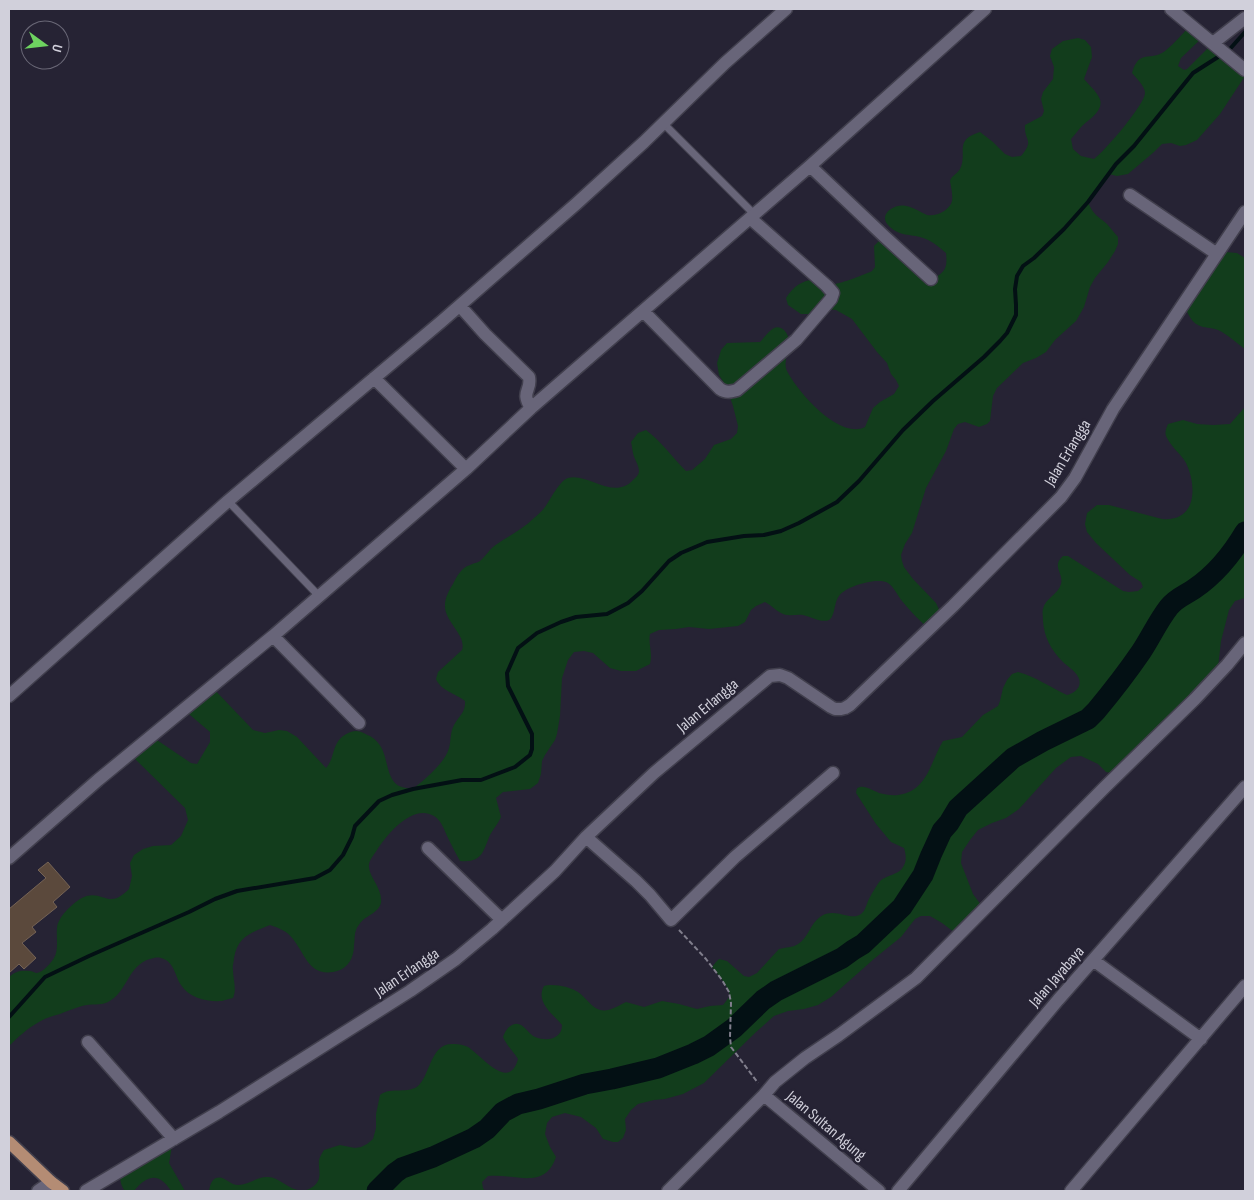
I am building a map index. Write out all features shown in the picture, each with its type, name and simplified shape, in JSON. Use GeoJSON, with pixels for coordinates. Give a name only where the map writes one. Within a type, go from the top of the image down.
{"type":"FeatureCollection","features":[{"type":"Feature","properties":{"kind":"main road"},"geometry":{"type":"LineString","coordinates":[[9,1142],[63,1191]]}},
{"type":"Feature","properties":{"kind":"street"},"geometry":{"type":"LineString","coordinates":[[9,696],[228,502],[460,306],[576,204],[786,9]]}},
{"type":"Feature","properties":{"kind":"street"},"geometry":{"type":"LineString","coordinates":[[1171,9],[1245,70]]}},
{"type":"Feature","properties":{"kind":"street"},"geometry":{"type":"LineString","coordinates":[[9,858],[98,780],[273,636],[466,469],[531,408],[810,166],[980,10]]}},
{"type":"Feature","properties":{"kind":"street"},"geometry":{"type":"LineString","coordinates":[[1220,49],[1245,18]]}},
{"type":"Feature","properties":{"kind":"street"},"geometry":{"type":"LineString","coordinates":[[810,166],[931,279]]}},
{"type":"Feature","properties":{"kind":"street"},"geometry":{"type":"LineString","coordinates":[[1130,195],[1217,254]]}},
{"type":"Feature","properties":{"kind":"street","name":"Jalan Erlangga"},"geometry":{"type":"LineString","coordinates":[[86,1191],[243,1098],[410,991],[456,959],[502,920],[555,870],[586,837],[654,772],[770,676],[780,675],[788,678],[835,709],[845,708],[850,705],[1061,498],[1075,478],[1113,410],[1245,212]]}},
{"type":"Feature","properties":{"kind":"street"},"geometry":{"type":"LineString","coordinates":[[643,311],[724,392],[737,390],[796,340],[831,299],[833,293],[752,216]]}},
{"type":"Feature","properties":{"kind":"street"},"geometry":{"type":"LineString","coordinates":[[460,306],[485,334],[529,377],[530,383],[525,396],[531,408]]}},
{"type":"Feature","properties":{"kind":"street"},"geometry":{"type":"LineString","coordinates":[[374,378],[466,469]]}},
{"type":"Feature","properties":{"kind":"street"},"geometry":{"type":"LineString","coordinates":[[273,636],[359,723]]}},
{"type":"Feature","properties":{"kind":"street"},"geometry":{"type":"LineString","coordinates":[[764,1095],[775,1082],[805,1058],[916,978],[1195,699],[1245,643]]}},
{"type":"Feature","properties":{"kind":"street"},"geometry":{"type":"LineString","coordinates":[[586,837],[643,888],[671,920],[734,857],[833,773]]}},
{"type":"Feature","properties":{"kind":"street","name":"Jalan Jayabaya"},"geometry":{"type":"LineString","coordinates":[[898,1191],[1058,1000],[1245,787]]}},
{"type":"Feature","properties":{"kind":"street"},"geometry":{"type":"LineString","coordinates":[[428,848],[502,920]]}},
{"type":"Feature","properties":{"kind":"street"},"geometry":{"type":"LineString","coordinates":[[1093,960],[1201,1039]]}},
{"type":"Feature","properties":{"kind":"street"},"geometry":{"type":"LineString","coordinates":[[1071,1191],[1245,986]]}},
{"type":"Feature","properties":{"kind":"street"},"geometry":{"type":"LineString","coordinates":[[88,1042],[174,1139]]}},
{"type":"Feature","properties":{"kind":"street","name":"Jalan Sultan Agung"},"geometry":{"type":"LineString","coordinates":[[668,1191],[764,1095],[879,1191]]}},
{"type":"Feature","properties":{"kind":"street"},"geometry":{"type":"LineString","coordinates":[[38,1191],[51,1182]]}},
{"type":"Feature","properties":{"kind":"lane"},"geometry":{"type":"LineString","coordinates":[[663,123],[752,216]]}},
{"type":"Feature","properties":{"kind":"lane"},"geometry":{"type":"LineString","coordinates":[[228,502],[319,596]]}},
{"type":"Feature","properties":{"kind":"path"},"geometry":{"type":"LineString","coordinates":[[671,920],[706,959],[729,992],[731,1004],[731,1047],[764,1095]]}},
{"type":"Feature","properties":{"kind":"green space"},"geometry":{"type":"Polygon","coordinates":[[[1191,25],[1204,36],[1181,58],[1178,66],[1184,70],[1187,69],[1213,43],[1245,76],[1220,114],[1197,140],[1180,146],[1171,143],[1162,144],[1128,174],[1117,176],[1109,174],[1088,202],[1094,213],[1118,237],[1118,244],[1090,287],[1084,307],[1076,321],[1055,340],[1046,352],[1023,363],[997,388],[993,396],[990,421],[987,424],[979,427],[965,422],[958,424],[954,429],[946,451],[926,488],[912,533],[901,555],[904,567],[936,603],[942,616],[929,629],[908,608],[888,583],[877,581],[855,586],[843,592],[837,599],[831,618],[826,621],[803,615],[783,614],[765,602],[751,610],[745,622],[738,626],[709,629],[689,627],[659,630],[650,634],[650,664],[636,671],[621,671],[610,668],[593,653],[584,651],[574,652],[568,660],[562,678],[557,734],[542,761],[538,783],[530,789],[503,792],[496,798],[501,817],[481,855],[473,860],[460,861],[441,823],[434,816],[426,813],[418,814],[401,822],[381,843],[371,858],[370,871],[380,893],[381,903],[376,911],[358,926],[355,934],[353,955],[349,963],[342,969],[333,972],[318,971],[308,963],[291,936],[283,930],[270,925],[246,936],[239,945],[233,966],[235,988],[233,998],[216,1001],[194,996],[181,985],[169,962],[161,958],[154,958],[143,962],[137,967],[119,992],[108,1002],[82,1006],[44,1019],[27,1030],[9,1046],[9,977],[18,971],[37,973],[44,969],[56,955],[58,924],[69,908],[86,896],[91,895],[109,899],[117,898],[129,889],[132,876],[130,863],[134,855],[143,849],[153,846],[171,845],[181,836],[188,820],[185,808],[132,756],[151,736],[191,763],[197,764],[210,742],[210,732],[183,709],[211,686],[253,730],[265,733],[279,730],[287,731],[297,737],[326,768],[338,741],[342,737],[356,731],[370,736],[381,746],[391,777],[395,783],[401,787],[413,789],[434,770],[447,754],[453,728],[464,708],[465,701],[441,686],[436,679],[438,672],[462,650],[463,644],[448,617],[445,605],[449,591],[462,570],[480,561],[495,546],[530,522],[544,508],[561,483],[568,478],[575,477],[609,487],[618,488],[626,486],[638,475],[639,471],[631,442],[638,433],[646,430],[662,444],[686,471],[692,470],[705,459],[714,445],[731,439],[737,433],[738,426],[726,386],[719,375],[717,363],[721,350],[727,343],[760,342],[774,328],[777,327],[784,330],[789,340],[786,361],[787,371],[809,401],[843,427],[855,429],[865,427],[873,408],[894,394],[899,386],[891,374],[887,363],[852,319],[836,310],[828,309],[812,314],[801,314],[788,305],[786,298],[789,294],[800,284],[809,280],[837,284],[872,271],[875,267],[874,246],[885,237],[929,281],[938,276],[944,270],[946,253],[928,240],[899,233],[892,229],[885,221],[886,213],[889,210],[897,206],[906,206],[927,215],[934,215],[949,207],[952,201],[950,181],[960,169],[964,143],[972,135],[980,132],[1005,154],[1012,157],[1021,156],[1028,143],[1025,125],[1042,116],[1044,111],[1041,99],[1043,92],[1053,79],[1054,67],[1050,56],[1052,49],[1063,41],[1078,38],[1085,40],[1091,47],[1092,57],[1084,79],[1097,94],[1101,104],[1094,116],[1071,139],[1073,149],[1081,156],[1094,159],[1124,127],[1143,99],[1144,88],[1132,73],[1135,65],[1142,58],[1155,56],[1165,51],[1191,25]]]}},
{"type":"Feature","properties":{"kind":"green space"},"geometry":{"type":"Polygon","coordinates":[[[1225,252],[1237,253],[1245,258],[1245,349],[1220,331],[1199,326],[1195,323],[1188,314],[1184,302],[1225,252]]]}},
{"type":"Feature","properties":{"kind":"green space"},"geometry":{"type":"Polygon","coordinates":[[[1245,407],[1245,598],[1235,601],[1229,610],[1221,641],[1217,676],[1118,774],[1106,772],[1098,764],[1081,756],[1071,757],[1056,768],[1019,809],[1006,818],[978,830],[962,852],[961,863],[973,894],[984,909],[958,935],[930,916],[921,916],[915,919],[901,937],[831,997],[818,1005],[774,1016],[704,1083],[683,1094],[638,1104],[625,1119],[626,1130],[623,1138],[618,1142],[603,1139],[596,1128],[581,1117],[565,1113],[552,1117],[547,1123],[545,1134],[556,1157],[551,1167],[544,1174],[537,1177],[488,1176],[482,1182],[485,1191],[209,1191],[213,1180],[219,1177],[238,1185],[268,1177],[295,1189],[307,1190],[314,1186],[320,1174],[319,1160],[324,1150],[340,1145],[355,1148],[361,1147],[373,1139],[380,1095],[389,1091],[410,1090],[419,1085],[436,1053],[446,1045],[458,1044],[466,1046],[495,1069],[508,1072],[514,1068],[518,1059],[503,1037],[509,1027],[513,1024],[520,1024],[535,1037],[544,1039],[557,1036],[561,1030],[562,1025],[543,1002],[542,992],[544,986],[557,985],[571,989],[578,992],[595,1007],[603,1010],[613,1009],[626,1002],[644,1007],[662,1001],[697,1009],[723,1005],[730,996],[725,984],[712,967],[719,959],[727,961],[744,976],[749,977],[757,973],[779,949],[798,944],[820,917],[831,913],[852,916],[861,914],[880,881],[901,870],[906,858],[904,848],[891,842],[876,824],[856,793],[857,788],[865,787],[879,793],[896,795],[916,788],[927,774],[943,741],[962,737],[983,715],[998,706],[1003,688],[1012,674],[1018,672],[1025,674],[1067,695],[1076,690],[1080,682],[1076,673],[1055,653],[1047,638],[1044,627],[1044,605],[1061,584],[1058,563],[1063,556],[1068,556],[1123,591],[1138,591],[1143,587],[1141,582],[1130,575],[1087,532],[1085,524],[1087,513],[1097,505],[1109,505],[1162,519],[1182,515],[1188,509],[1191,501],[1192,482],[1186,463],[1166,436],[1168,424],[1183,420],[1197,424],[1230,424],[1245,407]]]}},
{"type":"Feature","properties":{"kind":"green space"},"geometry":{"type":"Polygon","coordinates":[[[172,1146],[169,1163],[185,1191],[171,1191],[157,1178],[148,1179],[134,1191],[125,1191],[123,1189],[120,1171],[172,1146]]]}},
{"type":"Feature","properties":{"kind":"building"},"geometry":{"type":"Polygon","coordinates":[[[48,862],[70,887],[53,902],[57,907],[32,927],[36,932],[22,943],[36,958],[24,969],[19,964],[9,973],[9,909],[46,878],[38,870],[48,862]]]}},
{"type":"Feature","properties":{"kind":"waterway"},"geometry":{"type":"LineString","coordinates":[[9,1017],[45,977],[89,956],[215,899],[237,891],[315,878],[330,870],[343,855],[355,826],[379,801],[413,789],[462,780],[481,780],[515,767],[530,755],[532,749],[532,734],[508,686],[507,673],[518,648],[537,633],[561,622],[576,617],[607,614],[628,603],[642,591],[669,561],[681,553],[707,542],[781,531],[837,502],[859,481],[903,430],[984,357],[1007,333],[1016,315],[1015,289],[1017,276],[1023,266],[1064,229],[1088,202],[1116,164],[1134,146],[1193,73],[1229,50],[1245,32]]}},
{"type":"Feature","properties":{"kind":"waterway"},"geometry":{"type":"LineString","coordinates":[[377,1191],[402,1168],[433,1157],[474,1138],[487,1129],[503,1112],[518,1104],[585,1084],[658,1068],[709,1046],[734,1028],[763,1000],[776,991],[842,958],[863,944],[902,907],[923,875],[942,831],[958,808],[1013,758],[1088,719],[1131,667],[1169,607],[1202,583],[1216,570],[1229,556],[1245,532]]}}]}
